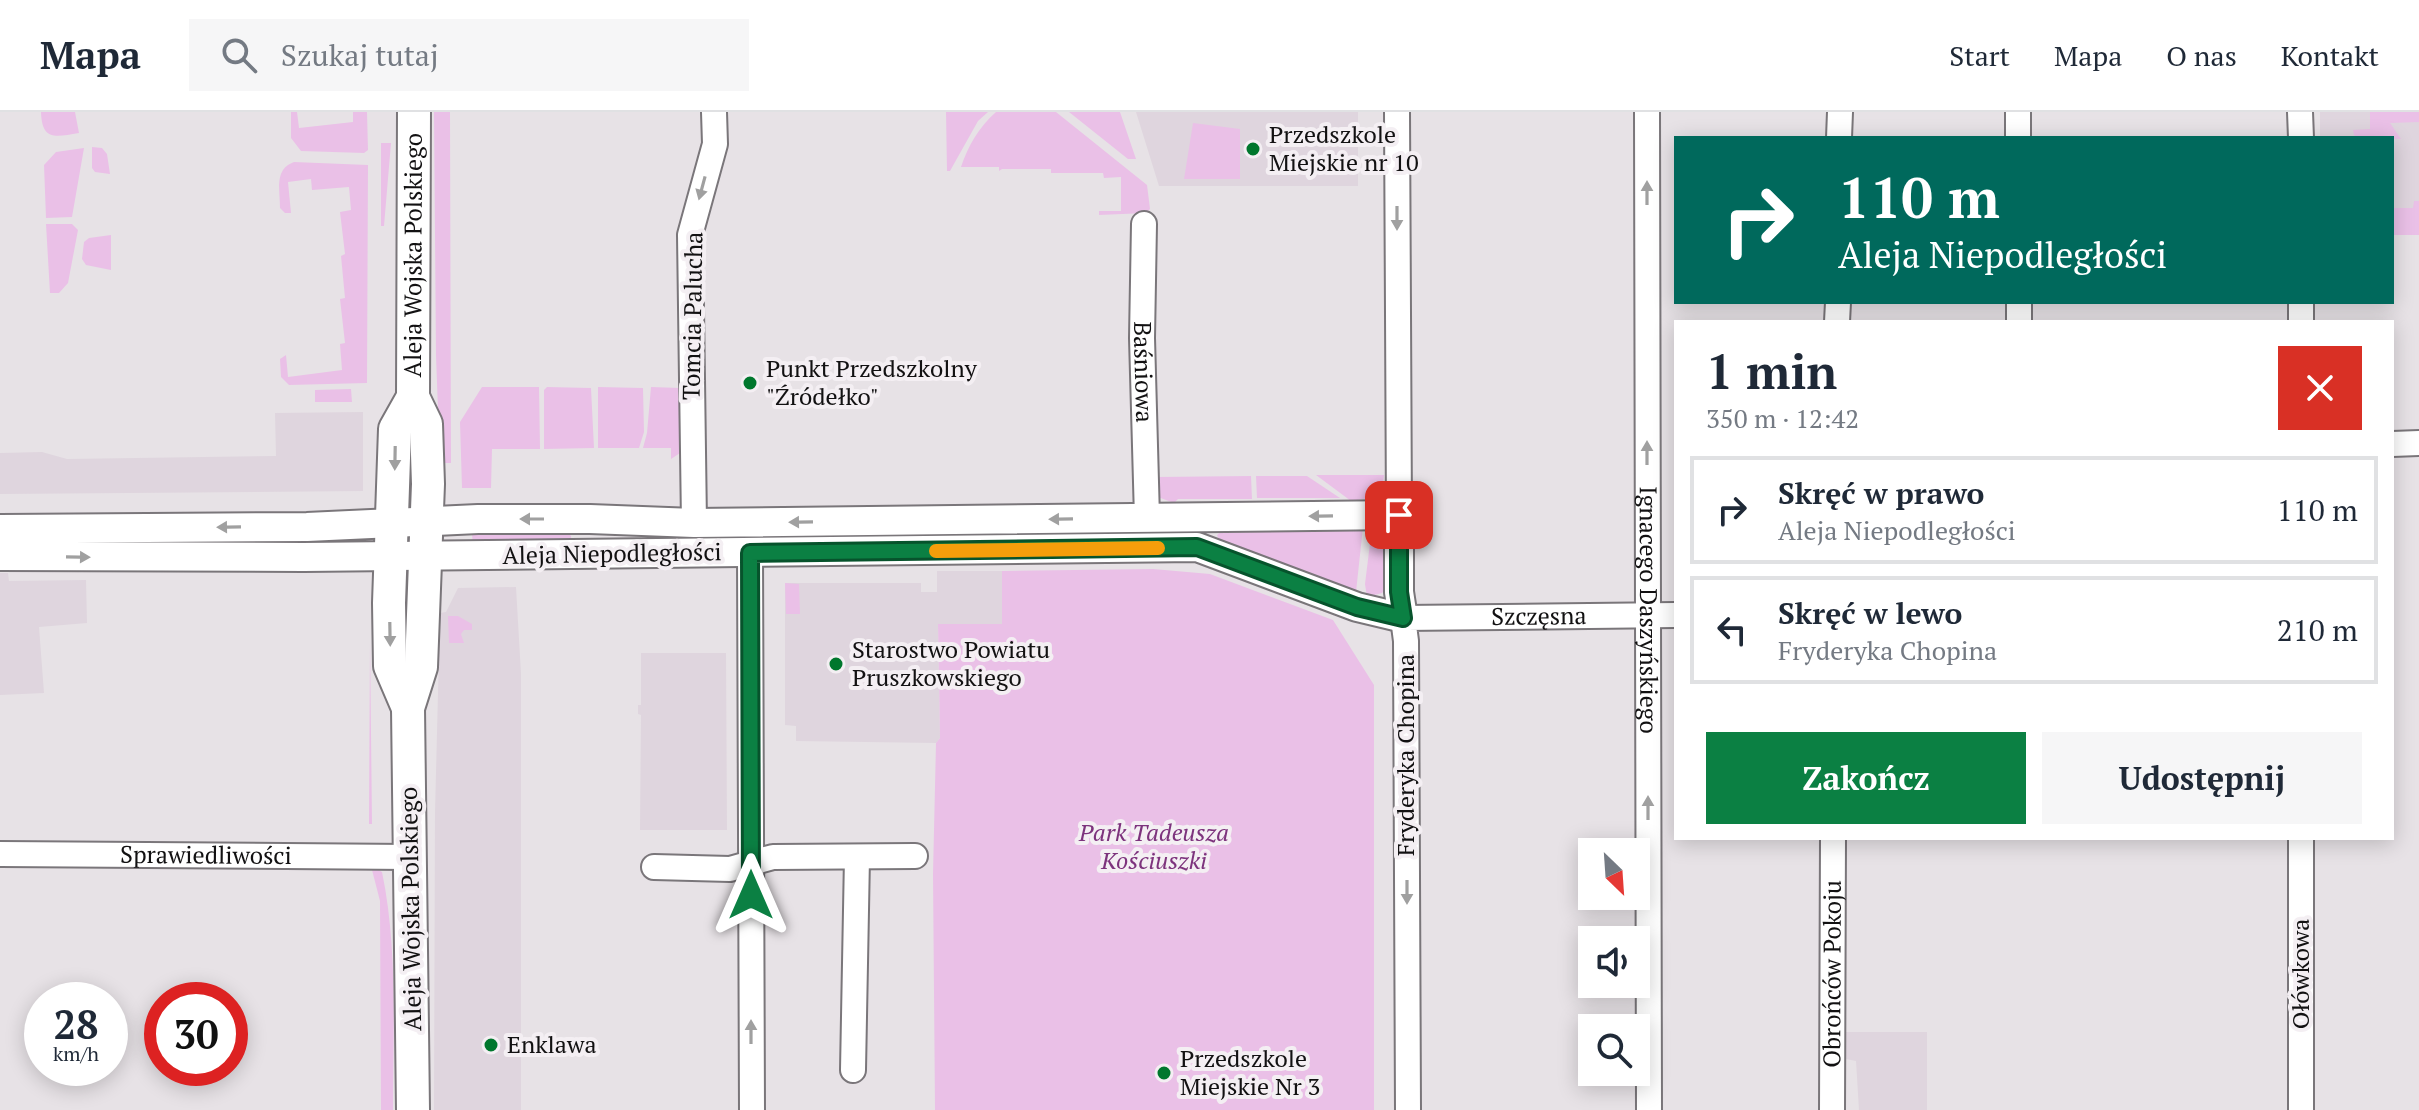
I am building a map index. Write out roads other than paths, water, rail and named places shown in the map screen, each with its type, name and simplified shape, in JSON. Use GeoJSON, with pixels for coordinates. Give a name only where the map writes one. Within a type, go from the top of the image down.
{"type":"FeatureCollection","features":[{"type":"Feature","properties":{"kind":"main road","name":"Aleja Wojska Polskiego"},"geometry":{"type":"LineString","coordinates":[[413,1110],[408,708],[421,667],[426,522],[426,424],[413,397],[414,112]]}},
{"type":"Feature","properties":{"kind":"main road","name":"Aleja Wojska Polskiego"},"geometry":{"type":"LineString","coordinates":[[408,708],[390,666],[391,556],[395,429],[413,397]]}},
{"type":"Feature","properties":{"kind":"street","name":"Tomcia Palucha"},"geometry":{"type":"LineString","coordinates":[[694,523],[690,235],[715,144],[714,112]]}},
{"type":"Feature","properties":{"kind":"street","name":"Fryderyka Chopina"},"geometry":{"type":"LineString","coordinates":[[1397,112],[1399,592],[1406,641],[1408,1110]]}},
{"type":"Feature","properties":{"kind":"street","name":"Ignacego Daszyńskiego"},"geometry":{"type":"LineString","coordinates":[[1647,112],[1649,1110]]}},
{"type":"Feature","properties":{"kind":"street"},"geometry":{"type":"LineString","coordinates":[[1839,136],[1840,112]]}},
{"type":"Feature","properties":{"kind":"street"},"geometry":{"type":"LineString","coordinates":[[2018,112],[2018,136]]}},
{"type":"Feature","properties":{"kind":"street"},"geometry":{"type":"LineString","coordinates":[[2300,112],[2301,136]]}},
{"type":"Feature","properties":{"kind":"street","name":"Baśniowa"},"geometry":{"type":"LineString","coordinates":[[1144,224],[1142,338],[1147,518]]}},
{"type":"Feature","properties":{"kind":"street"},"geometry":{"type":"LineString","coordinates":[[2394,444],[2419,443]]}},
{"type":"Feature","properties":{"kind":"street","name":"Aleja Niepodległości"},"geometry":{"type":"LineString","coordinates":[[0,529],[590,519],[694,523],[1399,515]]}},
{"type":"Feature","properties":{"kind":"street"},"geometry":{"type":"LineString","coordinates":[[1197,547],[1198,517]]}},
{"type":"Feature","properties":{"kind":"street"},"geometry":{"type":"LineString","coordinates":[[588,554],[590,519]]}},
{"type":"Feature","properties":{"kind":"street","name":"Aleja Niepodległości"},"geometry":{"type":"LineString","coordinates":[[0,556],[391,556],[1197,547],[1357,607],[1403,618]]}},
{"type":"Feature","properties":{"kind":"street"},"geometry":{"type":"LineString","coordinates":[[750,553],[752,1110]]}},
{"type":"Feature","properties":{"kind":"street","name":"Szczęsna"},"geometry":{"type":"LineString","coordinates":[[1403,618],[1674,615]]}},
{"type":"Feature","properties":{"kind":"street","name":"Obrońców Pokoju"},"geometry":{"type":"LineString","coordinates":[[1832,1110],[1833,840]]}},
{"type":"Feature","properties":{"kind":"street","name":"Ołówkowa"},"geometry":{"type":"LineString","coordinates":[[2301,840],[2301,1110]]}},
{"type":"Feature","properties":{"kind":"street","name":"Sprawiedliwości"},"geometry":{"type":"LineString","coordinates":[[0,854],[410,857]]}},
{"type":"Feature","properties":{"kind":"street"},"geometry":{"type":"LineString","coordinates":[[654,867],[730,869],[773,857],[915,856]]}},
{"type":"Feature","properties":{"kind":"street"},"geometry":{"type":"LineString","coordinates":[[853,1070],[857,857]]}},
{"type":"Feature","properties":{"kind":"place","name":"Przedszkole Miejskie nr 10"},"geometry":{"type":"Point","coordinates":[1253,149]}},
{"type":"Feature","properties":{"kind":"place","name":"Punkt Przedszkolny \"Źródełko\""},"geometry":{"type":"Point","coordinates":[750,383]}},
{"type":"Feature","properties":{"kind":"place","name":"Starostwo Powiatu Pruszkowskiego"},"geometry":{"type":"Point","coordinates":[836,664]}},
{"type":"Feature","properties":{"kind":"place","name":"Enklawa"},"geometry":{"type":"Point","coordinates":[491,1045]}},
{"type":"Feature","properties":{"kind":"place","name":"Przedszkole Miejskie Nr 3"},"geometry":{"type":"Point","coordinates":[1164,1073]}},
{"type":"Feature","properties":{"kind":"park label","name":"Park Tadeusza Kościuszki"},"geometry":{"type":"Point","coordinates":[1154,847]}}]}
